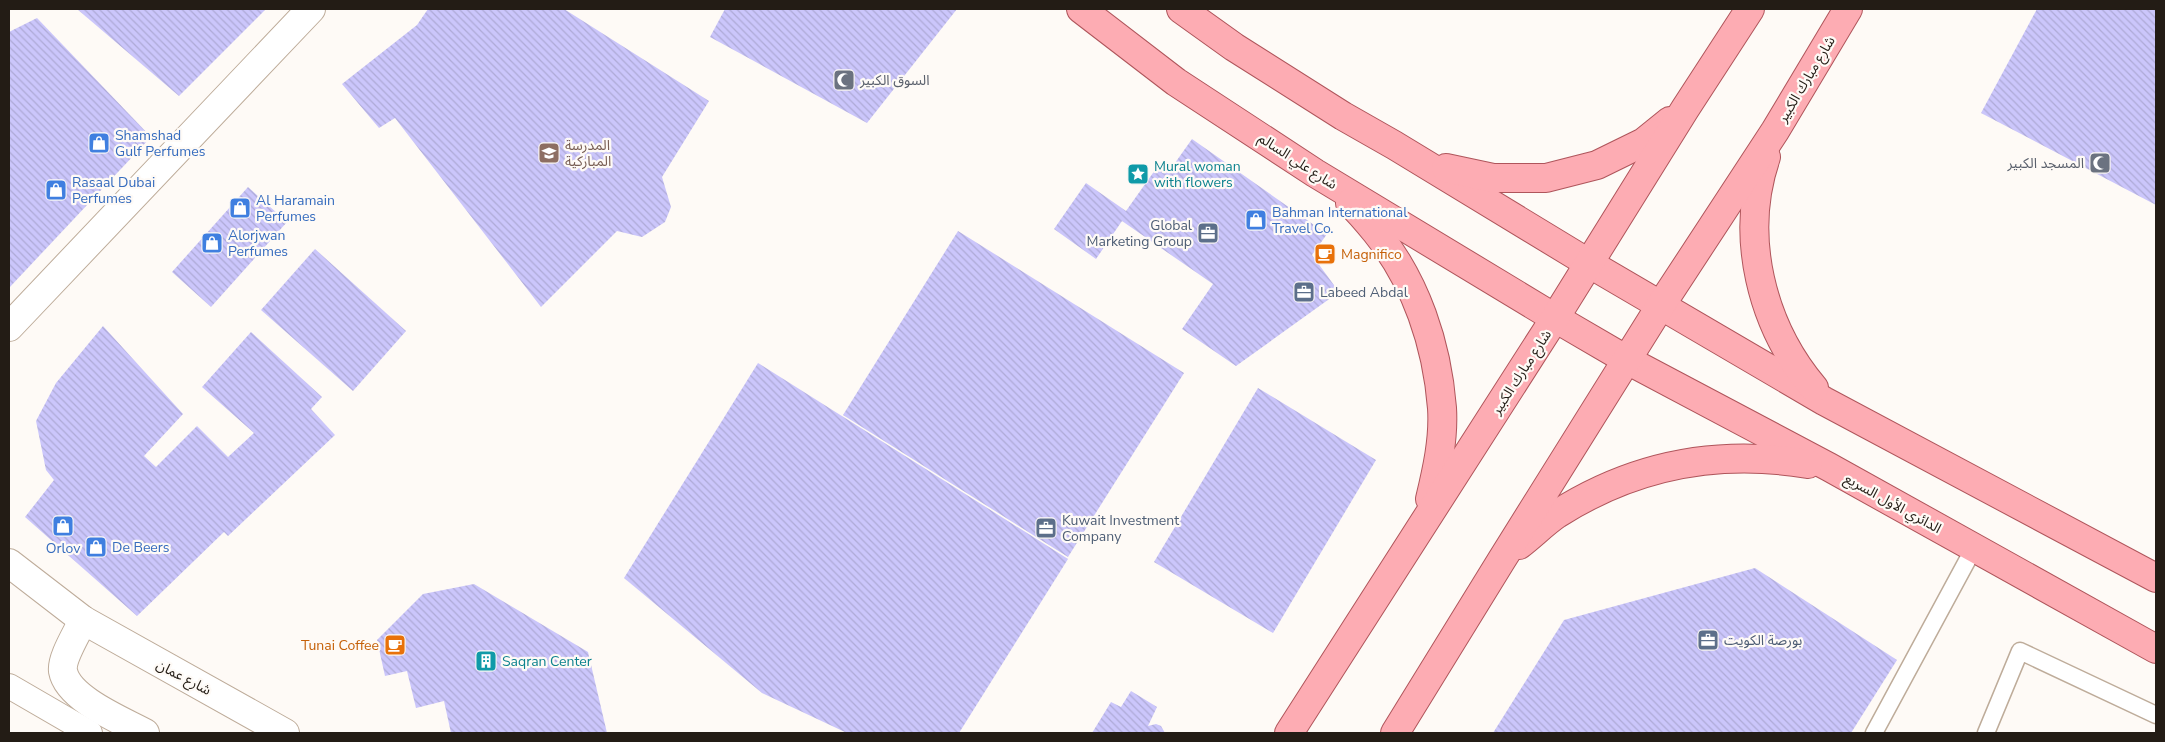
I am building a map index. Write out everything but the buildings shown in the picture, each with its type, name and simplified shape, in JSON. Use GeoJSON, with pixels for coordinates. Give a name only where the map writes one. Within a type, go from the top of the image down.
{"type":"FeatureCollection","features":[{"type":"Feature","properties":{"kind":"main road","name":"شارع علي السالم"},"geometry":{"type":"LineString","coordinates":[[1081,9],[1176,82],[1315,173],[1627,360]]}},
{"type":"Feature","properties":{"kind":"main road"},"geometry":{"type":"LineString","coordinates":[[1181,9],[1234,47],[1343,116],[1824,401],[2156,578]]}},
{"type":"Feature","properties":{"kind":"main road","name":"شارع مبارك الكبير"},"geometry":{"type":"LineString","coordinates":[[1288,733],[1590,264],[1685,109],[1750,9]]}},
{"type":"Feature","properties":{"kind":"main road","name":"شارع مبارك الكبير"},"geometry":{"type":"LineString","coordinates":[[1396,733],[1500,561],[1661,304],[1776,131],[1848,9]]}},
{"type":"Feature","properties":{"kind":"main road"},"geometry":{"type":"LineString","coordinates":[[1394,145],[1450,169],[1493,178],[1546,178],[1605,162],[1644,142],[1685,109]]}},
{"type":"Feature","properties":{"kind":"main road"},"geometry":{"type":"LineString","coordinates":[[1776,131],[1762,170],[1755,211],[1755,252],[1763,294],[1777,333],[1797,369],[1824,401]]}},
{"type":"Feature","properties":{"kind":"main road"},"geometry":{"type":"LineString","coordinates":[[1315,173],[1357,209],[1392,252],[1418,302],[1435,355],[1442,410],[1438,466],[1425,520]]}},
{"type":"Feature","properties":{"kind":"main road","name":"الدائري الأول السريع"},"geometry":{"type":"LineString","coordinates":[[1627,360],[1829,467],[2156,649]]}},
{"type":"Feature","properties":{"kind":"main road"},"geometry":{"type":"LineString","coordinates":[[1500,561],[1556,515],[1571,506],[1619,482],[1653,470],[1687,462],[1724,458],[1784,460],[1829,467]]}},
{"type":"Feature","properties":{"kind":"street"},"geometry":{"type":"LineString","coordinates":[[9,327],[311,9]]}},
{"type":"Feature","properties":{"kind":"street","name":"شارع عمان"},"geometry":{"type":"LineString","coordinates":[[9,564],[83,620],[285,733]]}},
{"type":"Feature","properties":{"kind":"street"},"geometry":{"type":"LineString","coordinates":[[83,620],[66,656],[63,671],[67,679],[84,701],[145,733]]}},
{"type":"Feature","properties":{"kind":"street"},"geometry":{"type":"LineString","coordinates":[[9,686],[90,733]]}},
{"type":"Feature","properties":{"kind":"lane"},"geometry":{"type":"LineString","coordinates":[[1874,733],[1974,548]]}},
{"type":"Feature","properties":{"kind":"lane"},"geometry":{"type":"LineString","coordinates":[[1986,733],[2020,652],[2156,715]]}},
{"type":"Feature","properties":{"kind":"place","name":"السوق الكبير"},"geometry":{"type":"Point","coordinates":[844,80]}},
{"type":"Feature","properties":{"kind":"place","name":"Shamshad Gulf Perfumes"},"geometry":{"type":"Point","coordinates":[99,143]}},
{"type":"Feature","properties":{"kind":"place","name":"المدرسة المباركية"},"geometry":{"type":"Point","coordinates":[549,153]}},
{"type":"Feature","properties":{"kind":"place","name":"المسجد الكبير"},"geometry":{"type":"Point","coordinates":[2100,163]}},
{"type":"Feature","properties":{"kind":"place","name":"Mural woman with flowers"},"geometry":{"type":"Point","coordinates":[1138,174]}},
{"type":"Feature","properties":{"kind":"place","name":"Rasaal Dubai Perfumes"},"geometry":{"type":"Point","coordinates":[56,190]}},
{"type":"Feature","properties":{"kind":"place","name":"Al Haramain Perfumes"},"geometry":{"type":"Point","coordinates":[240,208]}},
{"type":"Feature","properties":{"kind":"place","name":"Bahman International Travel Co."},"geometry":{"type":"Point","coordinates":[1256,220]}},
{"type":"Feature","properties":{"kind":"place","name":"Global Marketing Group"},"geometry":{"type":"Point","coordinates":[1208,233]}},
{"type":"Feature","properties":{"kind":"place","name":"Alorjwan Perfumes"},"geometry":{"type":"Point","coordinates":[212,243]}},
{"type":"Feature","properties":{"kind":"place","name":"Magnifico"},"geometry":{"type":"Point","coordinates":[1325,254]}},
{"type":"Feature","properties":{"kind":"place","name":"Labeed Abdal"},"geometry":{"type":"Point","coordinates":[1304,292]}},
{"type":"Feature","properties":{"kind":"place","name":"Orlov"},"geometry":{"type":"Point","coordinates":[63,526]}},
{"type":"Feature","properties":{"kind":"place","name":"Kuwait Investment Company"},"geometry":{"type":"Point","coordinates":[1046,528]}},
{"type":"Feature","properties":{"kind":"place","name":"De Beers"},"geometry":{"type":"Point","coordinates":[96,547]}},
{"type":"Feature","properties":{"kind":"place","name":"بورصة الكويت"},"geometry":{"type":"Point","coordinates":[1708,640]}},
{"type":"Feature","properties":{"kind":"place","name":"Tunai Coffee"},"geometry":{"type":"Point","coordinates":[395,645]}},
{"type":"Feature","properties":{"kind":"place","name":"Saqran Center"},"geometry":{"type":"Point","coordinates":[486,661]}}]}
